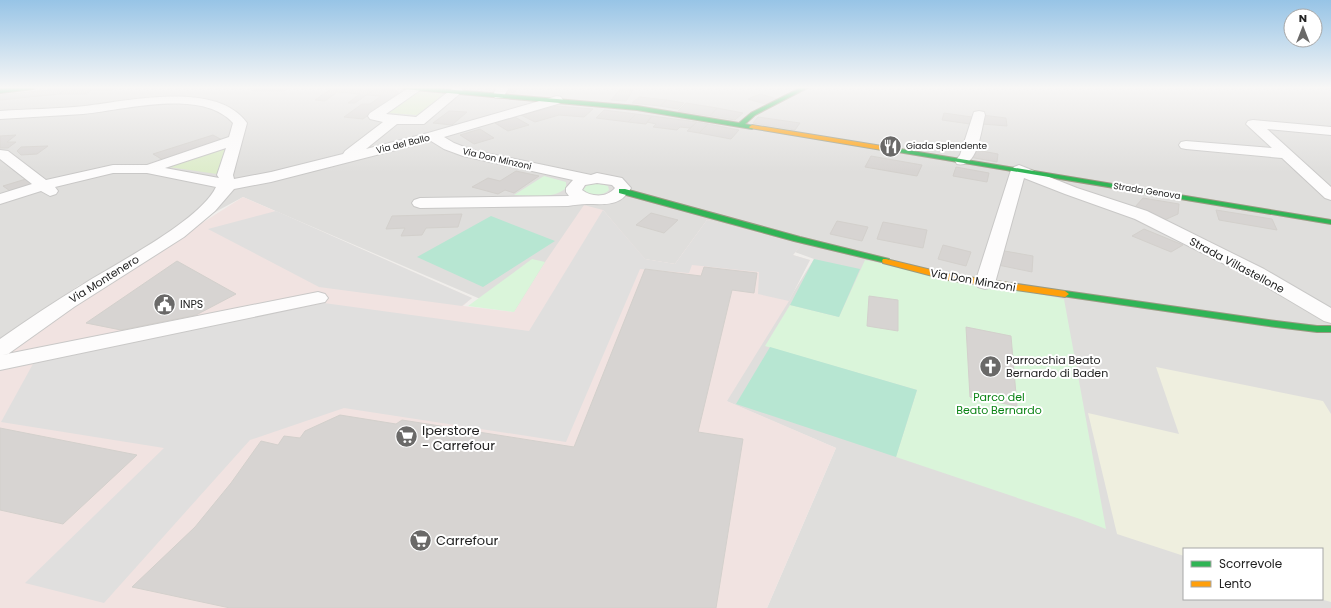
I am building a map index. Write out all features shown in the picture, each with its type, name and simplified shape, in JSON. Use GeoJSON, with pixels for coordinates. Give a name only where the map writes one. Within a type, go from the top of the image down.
{"type":"FeatureCollection","features":[{"type":"Feature","properties":{"kind":"main road"},"geometry":{"type":"LineString","coordinates":[[684,115],[1019,170]]}},
{"type":"Feature","properties":{"kind":"main road"},"geometry":{"type":"LineString","coordinates":[[738,124],[751,115]]}},
{"type":"Feature","properties":{"kind":"main road","name":"Strada Genova"},"geometry":{"type":"LineString","coordinates":[[1072,185],[1109,185],[1331,222]]}},
{"type":"Feature","properties":{"kind":"main road","name":"Via Don Minzoni"},"geometry":{"type":"LineString","coordinates":[[622,191],[948,277],[1276,324],[1317,329],[1331,329]]}},
{"type":"Feature","properties":{"kind":"street"},"geometry":{"type":"LineString","coordinates":[[233,115],[240,123],[225,175],[235,189]]}},
{"type":"Feature","properties":{"kind":"street"},"geometry":{"type":"LineString","coordinates":[[376,115],[394,120],[419,121],[457,129]]}},
{"type":"Feature","properties":{"kind":"street"},"geometry":{"type":"LineString","coordinates":[[419,121],[426,115]]}},
{"type":"Feature","properties":{"kind":"street","name":"Via del Ballo"},"geometry":{"type":"LineString","coordinates":[[235,189],[271,177],[433,136],[504,115]]}},
{"type":"Feature","properties":{"kind":"street"},"geometry":{"type":"LineString","coordinates":[[962,161],[967,156],[979,115]]}},
{"type":"Feature","properties":{"kind":"street"},"geometry":{"type":"LineString","coordinates":[[344,159],[394,120]]}},
{"type":"Feature","properties":{"kind":"street"},"geometry":{"type":"LineString","coordinates":[[1331,131],[1253,124],[1331,196]]}},
{"type":"Feature","properties":{"kind":"street","name":"Via Don Minzoni"},"geometry":{"type":"LineString","coordinates":[[433,136],[449,146],[468,153],[564,174],[583,191]]}},
{"type":"Feature","properties":{"kind":"street"},"geometry":{"type":"LineString","coordinates":[[147,169],[235,140]]}},
{"type":"Feature","properties":{"kind":"street"},"geometry":{"type":"LineString","coordinates":[[1186,145],[1286,154]]}},
{"type":"Feature","properties":{"kind":"street"},"geometry":{"type":"LineString","coordinates":[[2,154],[42,186],[59,196]]}},
{"type":"Feature","properties":{"kind":"street"},"geometry":{"type":"LineString","coordinates":[[0,199],[42,186],[113,169],[147,169],[235,189]]}},
{"type":"Feature","properties":{"kind":"street"},"geometry":{"type":"LineString","coordinates":[[986,283],[1019,170]]}},
{"type":"Feature","properties":{"kind":"street","name":"Strada Villastellone"},"geometry":{"type":"LineString","coordinates":[[1019,170],[1072,185],[1141,215],[1257,273],[1327,312]]}},
{"type":"Feature","properties":{"kind":"street"},"geometry":{"type":"LineString","coordinates":[[420,203],[545,200],[568,201],[583,191],[605,178],[617,181],[621,184],[622,191],[607,199],[593,211],[583,191]]}},
{"type":"Feature","properties":{"kind":"street","name":"Strada Villastellone"},"geometry":{"type":"LineString","coordinates":[[1109,185],[1121,193],[1126,203],[1141,215]]}},
{"type":"Feature","properties":{"kind":"street","name":"Via Montenero"},"geometry":{"type":"LineString","coordinates":[[0,349],[69,301],[182,231],[235,189]]}},
{"type":"Feature","properties":{"kind":"street"},"geometry":{"type":"LineString","coordinates":[[1126,203],[1130,198],[1137,195],[1166,194]]}},
{"type":"Feature","properties":{"kind":"street"},"geometry":{"type":"LineString","coordinates":[[0,363],[318,298]]}},
{"type":"Feature","properties":{"kind":"shaded area"},"geometry":{"type":"Polygon","coordinates":[[[0,115],[1331,115],[1331,608],[767,608],[836,448],[726,401],[814,259],[707,220],[675,264],[644,259],[603,210],[514,312],[243,197],[78,286],[0,339],[0,115]]]}},
{"type":"Feature","properties":{"kind":"shaded area"},"geometry":{"type":"Polygon","coordinates":[[[243,197],[472,298],[463,306],[514,312],[545,262],[584,205],[603,210],[645,259],[675,264],[707,220],[802,244],[793,255],[810,260],[789,301],[727,401],[836,448],[767,608],[0,608],[0,359],[87,296],[243,197]]]}},
{"type":"Feature","properties":{"kind":"shaded area"},"geometry":{"type":"Polygon","coordinates":[[[603,210],[645,259],[675,264],[707,220],[802,244],[793,255],[810,260],[789,301],[758,294],[759,272],[692,265],[689,273],[640,269],[566,442],[344,408],[250,440],[104,603],[25,583],[164,448],[1,422],[34,362],[324,303],[529,331],[603,210]]]}},
{"type":"Feature","properties":{"kind":"shaded area"},"geometry":{"type":"Polygon","coordinates":[[[276,211],[472,298],[462,306],[319,287],[208,229],[276,211]]]}},
{"type":"Feature","properties":{"kind":"green space"},"geometry":{"type":"Polygon","coordinates":[[[230,143],[217,174],[162,166],[230,143]]]}},
{"type":"Feature","properties":{"kind":"green space"},"geometry":{"type":"Polygon","coordinates":[[[544,176],[566,182],[566,188],[561,192],[548,195],[514,195],[544,176]]]}},
{"type":"Feature","properties":{"kind":"green space"},"geometry":{"type":"Polygon","coordinates":[[[595,183],[608,186],[609,190],[607,192],[595,195],[587,193],[583,190],[587,185],[595,183]]]}},
{"type":"Feature","properties":{"kind":"green space"},"geometry":{"type":"Polygon","coordinates":[[[491,216],[555,241],[483,287],[417,257],[491,216]]]}},
{"type":"Feature","properties":{"kind":"green space"},"geometry":{"type":"Polygon","coordinates":[[[532,259],[545,262],[514,312],[468,306],[532,259]]]}},
{"type":"Feature","properties":{"kind":"green space"},"geometry":{"type":"Polygon","coordinates":[[[814,259],[860,269],[839,317],[790,305],[814,259]]]}},
{"type":"Feature","properties":{"kind":"green space","name":"Parco del Beato Bernardo"},"geometry":{"type":"Polygon","coordinates":[[[865,260],[1064,299],[1106,529],[896,457],[917,390],[765,346],[790,305],[839,317],[865,260]]]}},
{"type":"Feature","properties":{"kind":"green space"},"geometry":{"type":"Polygon","coordinates":[[[770,347],[917,390],[896,457],[736,404],[770,347]]]}},
{"type":"Feature","properties":{"kind":"green space"},"geometry":{"type":"Polygon","coordinates":[[[1156,367],[1323,401],[1331,414],[1331,602],[1323,600],[1323,548],[1183,548],[1183,556],[1117,534],[1088,413],[1179,434],[1156,367]]]}},
{"type":"Feature","properties":{"kind":"building"},"geometry":{"type":"Polygon","coordinates":[[[346,115],[368,115],[363,119],[344,117],[346,115]]]}},
{"type":"Feature","properties":{"kind":"building"},"geometry":{"type":"Polygon","coordinates":[[[443,115],[463,115],[452,125],[433,123],[443,115]]]}},
{"type":"Feature","properties":{"kind":"building"},"geometry":{"type":"Polygon","coordinates":[[[522,115],[558,115],[535,122],[522,115]]]}},
{"type":"Feature","properties":{"kind":"building"},"geometry":{"type":"Polygon","coordinates":[[[564,115],[586,115],[584,117],[564,115]]]}},
{"type":"Feature","properties":{"kind":"building"},"geometry":{"type":"Polygon","coordinates":[[[599,115],[635,115],[628,122],[596,118],[599,115]]]}},
{"type":"Feature","properties":{"kind":"building"},"geometry":{"type":"Polygon","coordinates":[[[635,115],[652,116],[646,124],[628,122],[635,115]]]}},
{"type":"Feature","properties":{"kind":"building"},"geometry":{"type":"Polygon","coordinates":[[[711,115],[740,115],[735,120],[711,115]]]}},
{"type":"Feature","properties":{"kind":"building"},"geometry":{"type":"Polygon","coordinates":[[[943,115],[972,117],[970,124],[942,120],[943,115]]]}},
{"type":"Feature","properties":{"kind":"building"},"geometry":{"type":"Polygon","coordinates":[[[982,115],[985,115],[1006,118],[1007,126],[982,124],[982,115]]]}},
{"type":"Feature","properties":{"kind":"building"},"geometry":{"type":"Polygon","coordinates":[[[652,116],[697,122],[690,128],[680,127],[677,130],[653,127],[656,124],[647,122],[652,116]]]}},
{"type":"Feature","properties":{"kind":"building"},"geometry":{"type":"Polygon","coordinates":[[[515,117],[529,125],[508,131],[495,123],[515,117]]]}},
{"type":"Feature","properties":{"kind":"building"},"geometry":{"type":"Polygon","coordinates":[[[758,117],[800,123],[795,130],[753,123],[758,117]]]}},
{"type":"Feature","properties":{"kind":"building"},"geometry":{"type":"Polygon","coordinates":[[[697,122],[708,124],[699,133],[687,131],[697,122]]]}},
{"type":"Feature","properties":{"kind":"building"},"geometry":{"type":"Polygon","coordinates":[[[708,124],[739,130],[731,139],[699,133],[708,124]]]}},
{"type":"Feature","properties":{"kind":"building"},"geometry":{"type":"Polygon","coordinates":[[[480,129],[494,138],[474,144],[460,135],[480,129]]]}},
{"type":"Feature","properties":{"kind":"building"},"geometry":{"type":"Polygon","coordinates":[[[16,135],[7,142],[16,142],[8,148],[0,148],[0,136],[16,135]]]}},
{"type":"Feature","properties":{"kind":"building"},"geometry":{"type":"Polygon","coordinates":[[[213,135],[224,141],[163,160],[153,154],[213,135]]]}},
{"type":"Feature","properties":{"kind":"building"},"geometry":{"type":"Polygon","coordinates":[[[48,146],[37,154],[21,155],[17,151],[21,147],[48,146]]]}},
{"type":"Feature","properties":{"kind":"building"},"geometry":{"type":"Polygon","coordinates":[[[971,149],[998,154],[997,162],[969,157],[971,149]]]}},
{"type":"Feature","properties":{"kind":"building"},"geometry":{"type":"Polygon","coordinates":[[[871,156],[922,165],[917,176],[865,167],[871,156]]]}},
{"type":"Feature","properties":{"kind":"building"},"geometry":{"type":"Polygon","coordinates":[[[956,167],[989,173],[987,182],[953,176],[956,167]]]}},
{"type":"Feature","properties":{"kind":"building"},"geometry":{"type":"Polygon","coordinates":[[[516,171],[539,176],[514,193],[505,190],[498,194],[472,187],[488,178],[500,181],[516,171]]]}},
{"type":"Feature","properties":{"kind":"building"},"geometry":{"type":"Polygon","coordinates":[[[26,179],[35,186],[13,193],[3,186],[26,179]]]}},
{"type":"Feature","properties":{"kind":"building"},"geometry":{"type":"Polygon","coordinates":[[[1143,198],[1179,204],[1178,214],[1162,221],[1135,207],[1143,198]]]}},
{"type":"Feature","properties":{"kind":"building"},"geometry":{"type":"Polygon","coordinates":[[[1216,210],[1272,219],[1277,230],[1219,220],[1216,210]]]}},
{"type":"Feature","properties":{"kind":"building"},"geometry":{"type":"Polygon","coordinates":[[[651,213],[678,220],[664,233],[636,225],[651,213]]]}},
{"type":"Feature","properties":{"kind":"building"},"geometry":{"type":"Polygon","coordinates":[[[462,214],[458,227],[426,228],[422,235],[401,236],[405,228],[386,229],[392,216],[462,214]]]}},
{"type":"Feature","properties":{"kind":"building"},"geometry":{"type":"Polygon","coordinates":[[[837,221],[868,227],[862,241],[830,234],[837,221]]]}},
{"type":"Feature","properties":{"kind":"building"},"geometry":{"type":"Polygon","coordinates":[[[883,222],[927,230],[923,248],[877,239],[883,222]]]}},
{"type":"Feature","properties":{"kind":"building"},"geometry":{"type":"Polygon","coordinates":[[[1144,229],[1183,245],[1171,252],[1132,236],[1144,229]]]}},
{"type":"Feature","properties":{"kind":"building"},"geometry":{"type":"Polygon","coordinates":[[[943,245],[971,252],[966,266],[938,259],[943,245]]]}},
{"type":"Feature","properties":{"kind":"building"},"geometry":{"type":"Polygon","coordinates":[[[999,250],[1033,256],[1032,272],[998,265],[999,250]]]}},
{"type":"Feature","properties":{"kind":"building","name":"INPS"},"geometry":{"type":"Polygon","coordinates":[[[177,261],[236,294],[196,315],[121,330],[86,323],[177,261]]]}},
{"type":"Feature","properties":{"kind":"building","name":"Iperstore - Carrefour"},"geometry":{"type":"Polygon","coordinates":[[[704,267],[757,273],[754,293],[732,290],[698,432],[743,439],[716,608],[230,608],[132,587],[195,527],[231,483],[261,441],[278,445],[284,436],[300,438],[305,431],[340,415],[396,424],[402,420],[574,447],[645,269],[701,276],[704,267]]]}},
{"type":"Feature","properties":{"kind":"building"},"geometry":{"type":"Polygon","coordinates":[[[869,296],[898,300],[898,331],[867,326],[869,296]]]}},
{"type":"Feature","properties":{"kind":"building","name":"Parrocchia Beato Bernardo di Baden"},"geometry":{"type":"Polygon","coordinates":[[[966,327],[1011,336],[1017,406],[970,397],[966,327]]]}},
{"type":"Feature","properties":{"kind":"building"},"geometry":{"type":"Polygon","coordinates":[[[0,428],[137,455],[63,524],[0,510],[0,428]]]}},
{"type":"Feature","properties":{"kind":"traffic: fast"},"geometry":{"type":"LineString","coordinates":[[682,115],[752,127]]}},
{"type":"Feature","properties":{"kind":"traffic: fast"},"geometry":{"type":"LineString","coordinates":[[741,124],[751,115]]}},
{"type":"Feature","properties":{"kind":"traffic: fast"},"geometry":{"type":"LineString","coordinates":[[882,148],[1331,222]]}},
{"type":"Feature","properties":{"kind":"traffic: fast"},"geometry":{"type":"LineString","coordinates":[[622,191],[797,239],[886,261]]}},
{"type":"Feature","properties":{"kind":"traffic: fast"},"geometry":{"type":"LineString","coordinates":[[1065,294],[1276,324],[1317,329],[1331,329]]}},
{"type":"Feature","properties":{"kind":"traffic: slow"},"geometry":{"type":"LineString","coordinates":[[752,127],[882,148]]}},
{"type":"Feature","properties":{"kind":"traffic: slow"},"geometry":{"type":"LineString","coordinates":[[886,261],[948,277],[1065,294]]}},
{"type":"Feature","properties":{"kind":"place","name":"Giada Splendente"},"geometry":{"type":"Point","coordinates":[890,146]}},
{"type":"Feature","properties":{"kind":"place","name":"INPS"},"geometry":{"type":"Point","coordinates":[165,304]}},
{"type":"Feature","properties":{"kind":"place","name":"Parrocchia Beato Bernardo di Baden"},"geometry":{"type":"Point","coordinates":[991,366]}},
{"type":"Feature","properties":{"kind":"place","name":"Iperstore - Carrefour"},"geometry":{"type":"Point","coordinates":[406,437]}},
{"type":"Feature","properties":{"kind":"place","name":"Carrefour"},"geometry":{"type":"Point","coordinates":[421,540]}}]}
